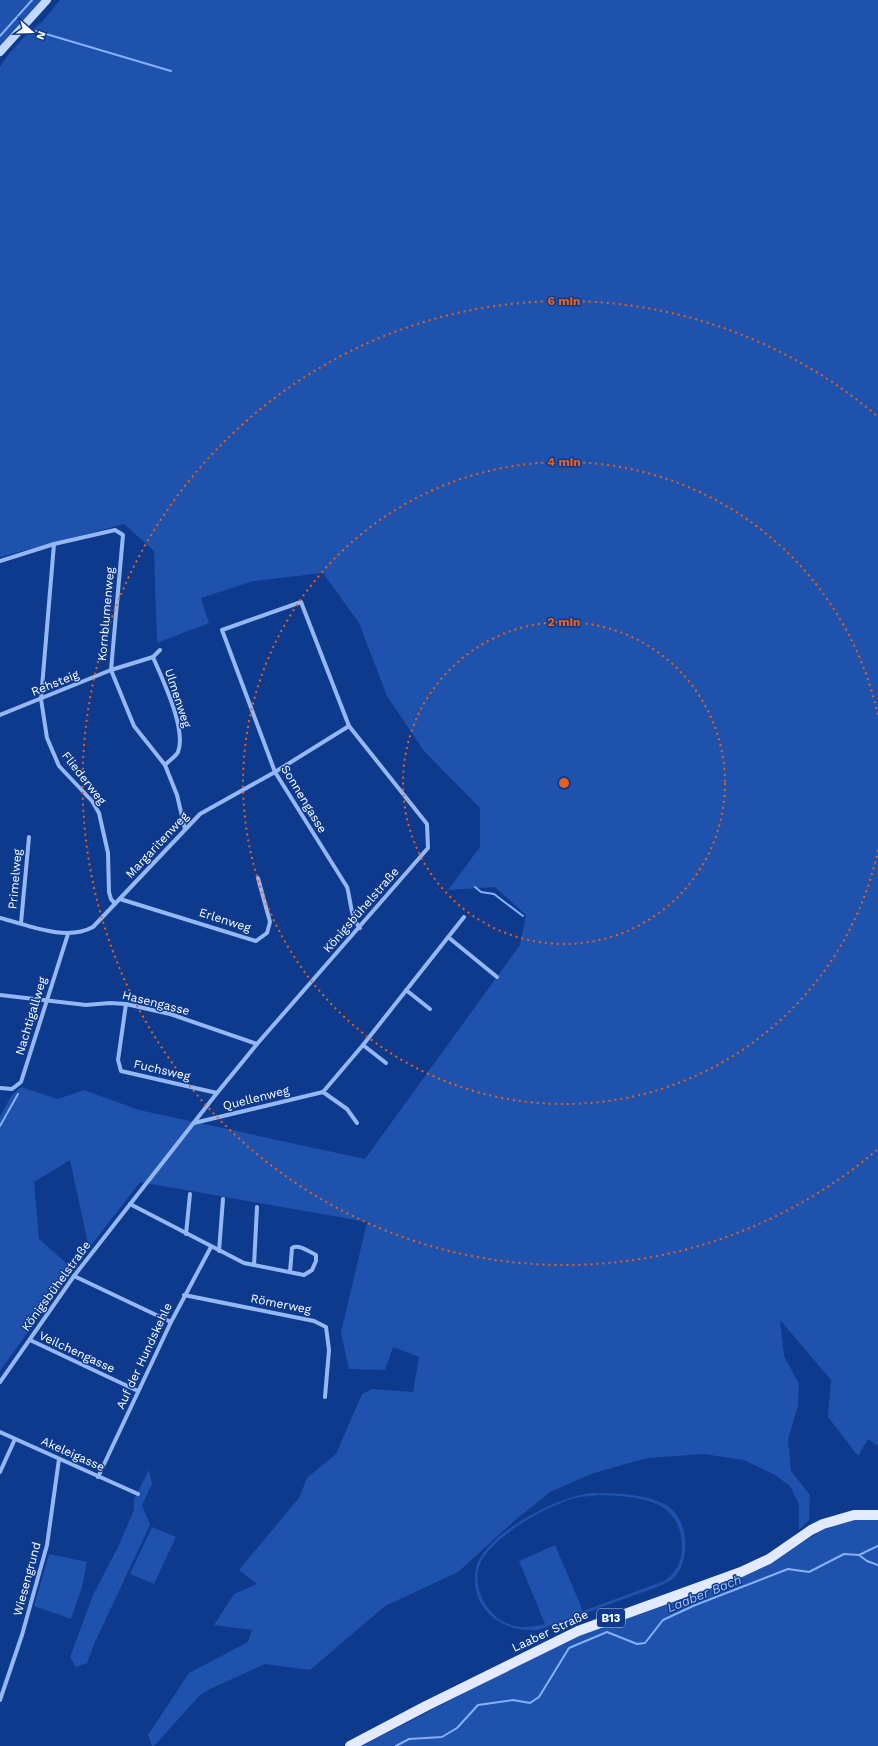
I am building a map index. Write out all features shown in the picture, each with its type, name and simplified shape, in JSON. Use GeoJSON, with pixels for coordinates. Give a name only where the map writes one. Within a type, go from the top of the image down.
{"type":"FeatureCollection","features":[{"type":"Feature","properties":{"kind":"main road"},"geometry":{"type":"LineString","coordinates":[[0,52],[48,0]]}},
{"type":"Feature","properties":{"kind":"main road","name":"Laaber Straße"},"geometry":{"type":"LineString","coordinates":[[350,1746],[422,1708],[578,1631],[741,1572],[769,1559],[811,1530],[823,1524],[854,1515],[878,1515]]}},
{"type":"Feature","properties":{"kind":"street","name":"Kornblumenweg"},"geometry":{"type":"LineString","coordinates":[[0,561],[54,544],[115,530],[123,535],[111,670],[134,726],[165,765],[177,795],[185,829]]}},
{"type":"Feature","properties":{"kind":"street","name":"Fliederweg"},"geometry":{"type":"LineString","coordinates":[[54,544],[41,699],[46,738],[56,762],[92,801],[100,817],[108,853],[109,892],[111,899],[116,904]]}},
{"type":"Feature","properties":{"kind":"street","name":"Sonnengasse"},"geometry":{"type":"LineString","coordinates":[[301,602],[222,630],[275,772],[347,887],[351,899],[351,910],[355,923],[360,928]]}},
{"type":"Feature","properties":{"kind":"street","name":"Königsbühelstraße"},"geometry":{"type":"LineString","coordinates":[[0,1382],[74,1276],[217,1093],[257,1044],[360,928],[428,848],[427,824],[349,726],[301,602]]}},
{"type":"Feature","properties":{"kind":"street","name":"Rehsteig"},"geometry":{"type":"LineString","coordinates":[[0,715],[111,670],[153,657],[160,650]]}},
{"type":"Feature","properties":{"kind":"street","name":"Ulmenweg"},"geometry":{"type":"LineString","coordinates":[[153,657],[174,712],[180,735],[178,752],[165,765]]}},
{"type":"Feature","properties":{"kind":"street","name":"Margaritenweg"},"geometry":{"type":"LineString","coordinates":[[0,918],[68,934],[86,931],[93,927],[116,904],[200,814],[275,772],[349,726]]}},
{"type":"Feature","properties":{"kind":"street","name":"Primelweg"},"geometry":{"type":"LineString","coordinates":[[21,923],[29,837]]}},
{"type":"Feature","properties":{"kind":"street","name":"Erlenweg"},"geometry":{"type":"LineString","coordinates":[[120,899],[256,941],[267,933],[270,922],[258,878]]}},
{"type":"Feature","properties":{"kind":"street"},"geometry":{"type":"LineString","coordinates":[[357,1123],[347,1109],[323,1092],[363,1045],[464,917]]}},
{"type":"Feature","properties":{"kind":"street","name":"Nachtigallweg"},"geometry":{"type":"LineString","coordinates":[[0,1088],[12,1089],[21,1082],[68,934]]}},
{"type":"Feature","properties":{"kind":"street"},"geometry":{"type":"LineString","coordinates":[[448,937],[497,977]]}},
{"type":"Feature","properties":{"kind":"street"},"geometry":{"type":"LineString","coordinates":[[406,990],[430,1009]]}},
{"type":"Feature","properties":{"kind":"street","name":"Hasengasse"},"geometry":{"type":"LineString","coordinates":[[0,995],[86,1005],[110,1003],[126,1004],[170,1014],[257,1044]]}},
{"type":"Feature","properties":{"kind":"street","name":"Fuchsweg"},"geometry":{"type":"LineString","coordinates":[[126,1004],[118,1060],[121,1070],[217,1093]]}},
{"type":"Feature","properties":{"kind":"street"},"geometry":{"type":"LineString","coordinates":[[363,1045],[386,1063]]}},
{"type":"Feature","properties":{"kind":"street","name":"Quellenweg"},"geometry":{"type":"LineString","coordinates":[[194,1123],[323,1092]]}},
{"type":"Feature","properties":{"kind":"street"},"geometry":{"type":"LineString","coordinates":[[186,1234],[190,1194]]}},
{"type":"Feature","properties":{"kind":"street"},"geometry":{"type":"LineString","coordinates":[[219,1251],[223,1199]]}},
{"type":"Feature","properties":{"kind":"street"},"geometry":{"type":"LineString","coordinates":[[130,1204],[219,1251],[254,1265],[304,1275],[309,1274],[316,1260],[316,1255],[295,1246],[292,1248],[290,1272]]}},
{"type":"Feature","properties":{"kind":"street"},"geometry":{"type":"LineString","coordinates":[[254,1265],[257,1207]]}},
{"type":"Feature","properties":{"kind":"street","name":"Auf der Hundskehle"},"geometry":{"type":"LineString","coordinates":[[98,1477],[184,1295],[211,1247]]}},
{"type":"Feature","properties":{"kind":"street"},"geometry":{"type":"LineString","coordinates":[[74,1276],[171,1322]]}},
{"type":"Feature","properties":{"kind":"street","name":"Römerweg"},"geometry":{"type":"LineString","coordinates":[[184,1295],[314,1321],[326,1327],[329,1350],[325,1397]]}},
{"type":"Feature","properties":{"kind":"street","name":"Veilchengasse"},"geometry":{"type":"LineString","coordinates":[[30,1340],[138,1391]]}},
{"type":"Feature","properties":{"kind":"street","name":"Akeleigasse"},"geometry":{"type":"LineString","coordinates":[[0,1432],[138,1494]]}},
{"type":"Feature","properties":{"kind":"street"},"geometry":{"type":"LineString","coordinates":[[0,1472],[15,1439]]}},
{"type":"Feature","properties":{"kind":"street","name":"Wiesengrund"},"geometry":{"type":"LineString","coordinates":[[0,1700],[22,1635],[47,1545],[59,1459]]}},
{"type":"Feature","properties":{"kind":"shaded area"},"geometry":{"type":"Polygon","coordinates":[[[0,0],[50,0],[0,54],[0,0]]]}},
{"type":"Feature","properties":{"kind":"shaded area"},"geometry":{"type":"Polygon","coordinates":[[[60,0],[878,0],[878,1446],[868,1439],[858,1456],[828,1417],[831,1380],[780,1320],[784,1356],[799,1384],[798,1406],[788,1439],[791,1471],[810,1495],[809,1520],[799,1530],[799,1504],[790,1486],[775,1475],[744,1460],[703,1454],[648,1458],[591,1474],[550,1492],[513,1522],[458,1572],[385,1606],[310,1670],[265,1664],[200,1695],[154,1746],[152,1746],[148,1735],[189,1673],[248,1642],[252,1630],[214,1625],[234,1594],[257,1584],[239,1570],[299,1498],[307,1478],[336,1454],[362,1394],[372,1389],[413,1392],[419,1357],[393,1347],[385,1370],[349,1369],[341,1333],[367,1222],[140,1182],[89,1248],[70,1160],[34,1182],[39,1239],[73,1269],[0,1371],[0,1117],[11,1096],[21,1087],[58,1099],[84,1090],[139,1110],[365,1159],[520,945],[526,915],[495,887],[448,890],[480,847],[480,808],[424,751],[387,696],[359,623],[323,573],[253,581],[201,598],[209,623],[157,643],[154,551],[124,524],[0,557],[0,67],[8,55],[27,34],[42,22],[60,0]]]}},
{"type":"Feature","properties":{"kind":"shaded area"},"geometry":{"type":"Polygon","coordinates":[[[149,1470],[152,1484],[142,1505],[150,1525],[95,1642],[87,1663],[76,1667],[70,1657],[93,1595],[118,1547],[134,1510],[134,1499],[149,1470]]]}},
{"type":"Feature","properties":{"kind":"shaded area"},"geometry":{"type":"Polygon","coordinates":[[[600,1493],[639,1496],[657,1501],[672,1510],[678,1517],[685,1536],[684,1556],[677,1574],[671,1580],[660,1586],[538,1630],[516,1628],[505,1625],[496,1620],[481,1604],[477,1594],[475,1572],[478,1562],[486,1550],[512,1527],[545,1508],[578,1496],[600,1493]],[[600,1495],[585,1496],[565,1501],[537,1514],[508,1533],[486,1554],[480,1564],[478,1573],[479,1591],[488,1608],[501,1620],[518,1627],[532,1627],[545,1624],[519,1561],[555,1545],[583,1611],[664,1581],[675,1571],[681,1558],[682,1547],[680,1531],[674,1518],[666,1510],[655,1503],[643,1499],[600,1495]]]}},
{"type":"Feature","properties":{"kind":"shaded area"},"geometry":{"type":"Polygon","coordinates":[[[853,1520],[878,1520],[878,1746],[362,1746],[579,1634],[789,1551],[822,1530],[853,1520]]]}},
{"type":"Feature","properties":{"kind":"shaded area"},"geometry":{"type":"Polygon","coordinates":[[[152,1527],[176,1537],[154,1584],[130,1574],[152,1527]]]}},
{"type":"Feature","properties":{"kind":"shaded area"},"geometry":{"type":"Polygon","coordinates":[[[49,1554],[87,1562],[82,1587],[71,1619],[34,1606],[49,1554]]]}},
{"type":"Feature","properties":{"kind":"waterway"},"geometry":{"type":"LineString","coordinates":[[0,36],[32,0]]}},
{"type":"Feature","properties":{"kind":"waterway"},"geometry":{"type":"LineString","coordinates":[[36,31],[171,71]]}},
{"type":"Feature","properties":{"kind":"waterway"},"geometry":{"type":"LineString","coordinates":[[475,887],[481,892],[494,894],[523,916]]}},
{"type":"Feature","properties":{"kind":"waterway"},"geometry":{"type":"LineString","coordinates":[[0,1126],[18,1094]]}},
{"type":"Feature","properties":{"kind":"waterway","name":"Laaber Bach"},"geometry":{"type":"LineString","coordinates":[[396,1746],[409,1739],[442,1737],[457,1728],[478,1705],[513,1700],[530,1703],[539,1697],[569,1648],[607,1632],[637,1644],[645,1643],[663,1620],[693,1606],[788,1569],[809,1572],[844,1554],[859,1555],[878,1546]]}},
{"type":"Feature","properties":{"kind":"waterway"},"geometry":{"type":"LineString","coordinates":[[859,1555],[867,1561],[878,1565]]}}]}
